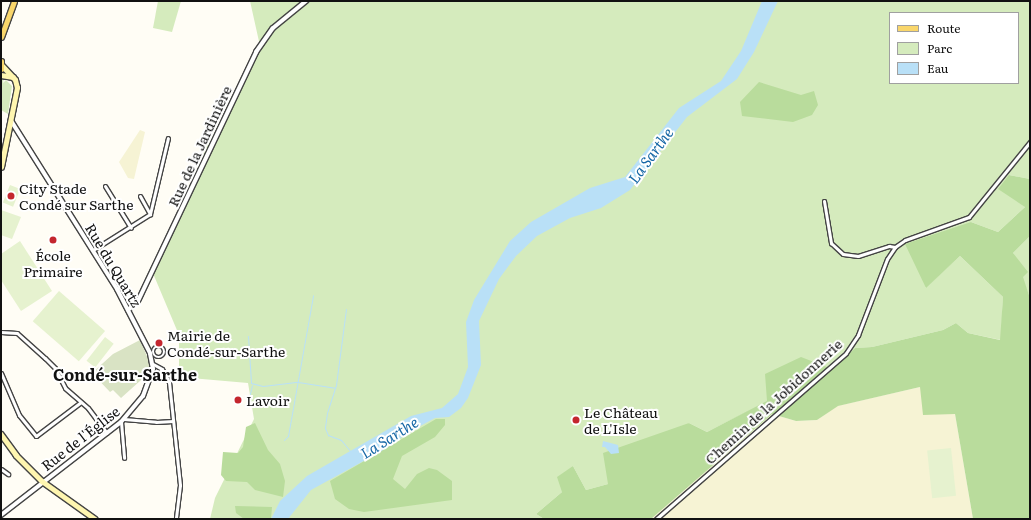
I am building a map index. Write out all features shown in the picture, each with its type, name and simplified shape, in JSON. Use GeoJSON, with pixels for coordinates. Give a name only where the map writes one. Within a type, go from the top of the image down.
{"type":"FeatureCollection","features":[{"type":"Feature","properties":{"kind":"main road"},"geometry":{"type":"LineString","coordinates":[[1,37],[14,1]]}},
{"type":"Feature","properties":{"kind":"main road"},"geometry":{"type":"LineString","coordinates":[[1,65],[12,77],[17,88],[1,167]]}},
{"type":"Feature","properties":{"kind":"main road"},"geometry":{"type":"LineString","coordinates":[[1,75],[12,77]]}},
{"type":"Feature","properties":{"kind":"main road"},"geometry":{"type":"LineString","coordinates":[[1,434],[16,455],[42,481],[95,519]]}},
{"type":"Feature","properties":{"kind":"street","name":"Rue de la Jardinière"},"geometry":{"type":"LineString","coordinates":[[128,310],[138,301],[256,52],[273,28],[306,1]]}},
{"type":"Feature","properties":{"kind":"street","name":"Rue du Quartz"},"geometry":{"type":"LineString","coordinates":[[11,121],[93,250],[128,310],[153,364]]}},
{"type":"Feature","properties":{"kind":"street"},"geometry":{"type":"LineString","coordinates":[[93,250],[131,228],[150,214],[168,138]]}},
{"type":"Feature","properties":{"kind":"street","name":"Chemin de la Jobidonnerie"},"geometry":{"type":"LineString","coordinates":[[656,519],[846,353],[858,334],[887,259],[895,248],[905,240],[969,217],[1030,142]]}},
{"type":"Feature","properties":{"kind":"street"},"geometry":{"type":"LineString","coordinates":[[105,186],[131,228]]}},
{"type":"Feature","properties":{"kind":"street"},"geometry":{"type":"LineString","coordinates":[[140,196],[150,214]]}},
{"type":"Feature","properties":{"kind":"street"},"geometry":{"type":"LineString","coordinates":[[824,200],[831,243],[843,254],[858,256],[889,246],[895,248]]}},
{"type":"Feature","properties":{"kind":"street"},"geometry":{"type":"LineString","coordinates":[[1,332],[17,333],[39,352],[53,366],[68,392],[81,402],[107,433]]}},
{"type":"Feature","properties":{"kind":"street"},"geometry":{"type":"LineString","coordinates":[[164,346],[166,357],[159,359],[153,355],[152,347],[164,346]]}},
{"type":"Feature","properties":{"kind":"street"},"geometry":{"type":"LineString","coordinates":[[153,364],[162,369],[167,377],[180,485],[176,519]]}},
{"type":"Feature","properties":{"kind":"street","name":"Rue de l'Église"},"geometry":{"type":"LineString","coordinates":[[1,515],[42,481],[107,433],[122,420],[146,391],[153,364]]}},
{"type":"Feature","properties":{"kind":"street"},"geometry":{"type":"LineString","coordinates":[[1,373],[19,415],[36,436],[81,402]]}},
{"type":"Feature","properties":{"kind":"street"},"geometry":{"type":"LineString","coordinates":[[124,458],[122,420],[156,422],[173,420]]}},
{"type":"Feature","properties":{"kind":"street"},"geometry":{"type":"LineString","coordinates":[[1,469],[8,474]]}},
{"type":"Feature","properties":{"kind":"shaded area"},"geometry":{"type":"Polygon","coordinates":[[[140,130],[145,132],[134,179],[128,178],[119,162],[140,130]]]}},
{"type":"Feature","properties":{"kind":"shaded area"},"geometry":{"type":"Polygon","coordinates":[[[920,387],[955,414],[973,519],[651,519],[772,414],[796,421],[817,420],[837,406],[920,387]]]}},
{"type":"Feature","properties":{"kind":"green space"},"geometry":{"type":"Polygon","coordinates":[[[158,1],[181,1],[172,32],[153,28],[158,1]]]}},
{"type":"Feature","properties":{"kind":"green space"},"geometry":{"type":"Polygon","coordinates":[[[250,1],[1030,1],[1030,179],[1009,175],[1025,207],[998,232],[971,222],[925,288],[960,256],[1003,297],[1001,340],[968,333],[956,323],[943,330],[872,347],[855,348],[832,369],[707,432],[689,423],[608,484],[586,490],[573,466],[562,492],[536,514],[544,519],[210,519],[215,498],[254,419],[248,383],[179,377],[179,335],[152,271],[207,146],[260,46],[250,1]]]}},
{"type":"Feature","properties":{"kind":"green space"},"geometry":{"type":"Polygon","coordinates":[[[1,77],[4,78],[3,83],[6,80],[12,86],[8,114],[1,110],[1,77]]]}},
{"type":"Feature","properties":{"kind":"green space"},"geometry":{"type":"Polygon","coordinates":[[[759,82],[801,95],[814,91],[818,105],[812,115],[793,122],[742,116],[740,102],[759,82]]]}},
{"type":"Feature","properties":{"kind":"green space"},"geometry":{"type":"Polygon","coordinates":[[[1009,175],[1030,179],[1030,236],[1013,253],[1028,272],[1023,277],[1030,298],[1030,519],[973,519],[955,414],[923,415],[920,387],[838,406],[817,420],[796,421],[772,414],[651,519],[544,519],[536,514],[562,492],[557,477],[573,466],[586,490],[608,484],[603,453],[689,423],[707,432],[767,401],[765,374],[801,357],[832,369],[855,348],[872,347],[943,330],[956,323],[968,333],[1000,340],[1003,297],[960,256],[926,288],[905,244],[971,222],[998,232],[1025,207],[998,189],[1009,175]]]}},
{"type":"Feature","properties":{"kind":"green space","name":"City Stade Condé sur Sarthe"},"geometry":{"type":"Polygon","coordinates":[[[10,185],[20,189],[13,207],[3,203],[10,185]]]}},
{"type":"Feature","properties":{"kind":"green space"},"geometry":{"type":"Polygon","coordinates":[[[1,210],[21,217],[12,239],[1,235],[1,210]]]}},
{"type":"Feature","properties":{"kind":"green space"},"geometry":{"type":"Polygon","coordinates":[[[1030,236],[1030,298],[1013,253],[1030,236]]]}},
{"type":"Feature","properties":{"kind":"green space"},"geometry":{"type":"Polygon","coordinates":[[[20,241],[52,291],[21,311],[1,280],[1,254],[20,241]]]}},
{"type":"Feature","properties":{"kind":"green space"},"geometry":{"type":"Polygon","coordinates":[[[59,291],[105,331],[79,361],[33,321],[59,291]]]}},
{"type":"Feature","properties":{"kind":"green space"},"geometry":{"type":"Polygon","coordinates":[[[105,337],[114,344],[95,367],[87,361],[105,337]]]}},
{"type":"Feature","properties":{"kind":"green space"},"geometry":{"type":"Polygon","coordinates":[[[140,340],[149,361],[150,372],[121,398],[113,390],[110,392],[92,373],[113,354],[140,340]]]}},
{"type":"Feature","properties":{"kind":"green space"},"geometry":{"type":"Polygon","coordinates":[[[436,419],[445,419],[445,425],[435,437],[402,456],[393,479],[405,489],[417,474],[429,468],[437,470],[452,481],[452,500],[364,512],[349,509],[335,499],[330,481],[436,419]]]}},
{"type":"Feature","properties":{"kind":"green space"},"geometry":{"type":"Polygon","coordinates":[[[255,423],[268,450],[280,464],[285,481],[283,497],[255,490],[247,482],[226,481],[221,475],[223,452],[238,453],[243,447],[246,427],[255,423]]]}},
{"type":"Feature","properties":{"kind":"green space"},"geometry":{"type":"Polygon","coordinates":[[[951,448],[956,496],[932,498],[927,451],[951,448]]]}},
{"type":"Feature","properties":{"kind":"green space"},"geometry":{"type":"Polygon","coordinates":[[[235,506],[272,507],[271,519],[244,519],[236,513],[235,506]]]}},
{"type":"Feature","properties":{"kind":"water","name":"La Sarthe"},"geometry":{"type":"Polygon","coordinates":[[[762,1],[778,1],[754,52],[737,79],[687,117],[630,190],[601,208],[570,218],[537,236],[516,256],[499,279],[479,321],[481,365],[468,398],[461,408],[449,417],[435,418],[411,431],[380,452],[311,490],[288,519],[271,519],[280,501],[307,476],[411,416],[442,408],[458,394],[468,367],[466,322],[474,300],[510,241],[531,222],[590,188],[625,177],[679,108],[721,81],[741,51],[762,1]]]}},
{"type":"Feature","properties":{"kind":"water"},"geometry":{"type":"Polygon","coordinates":[[[603,441],[618,445],[619,453],[611,454],[605,447],[602,447],[603,441]]]}},
{"type":"Feature","properties":{"kind":"waterway"},"geometry":{"type":"LineString","coordinates":[[284,440],[288,436],[313,295]]}},
{"type":"Feature","properties":{"kind":"waterway"},"geometry":{"type":"LineString","coordinates":[[346,309],[336,385],[327,413],[325,428],[328,435],[341,440],[351,452]]}},
{"type":"Feature","properties":{"kind":"waterway"},"geometry":{"type":"LineString","coordinates":[[248,336],[251,383],[263,386],[298,382],[335,388]]}},
{"type":"Feature","properties":{"kind":"waterway"},"geometry":{"type":"LineString","coordinates":[[249,398],[252,385]]}},
{"type":"Feature","properties":{"kind":"place","name":"City Stade Condé sur Sarthe"},"geometry":{"type":"Point","coordinates":[11,196]}},
{"type":"Feature","properties":{"kind":"place","name":"École Primaire"},"geometry":{"type":"Point","coordinates":[53,240]}},
{"type":"Feature","properties":{"kind":"place","name":"Mairie de Condé-sur-Sarthe"},"geometry":{"type":"Point","coordinates":[159,343]}},
{"type":"Feature","properties":{"kind":"place","name":"Lavoir"},"geometry":{"type":"Point","coordinates":[238,400]}},
{"type":"Feature","properties":{"kind":"place","name":"Le Château de L'Isle"},"geometry":{"type":"Point","coordinates":[576,420]}},
{"type":"Feature","properties":{"kind":"district","name":"Condé-sur-Sarthe"},"geometry":{"type":"Point","coordinates":[125,374]}}]}
